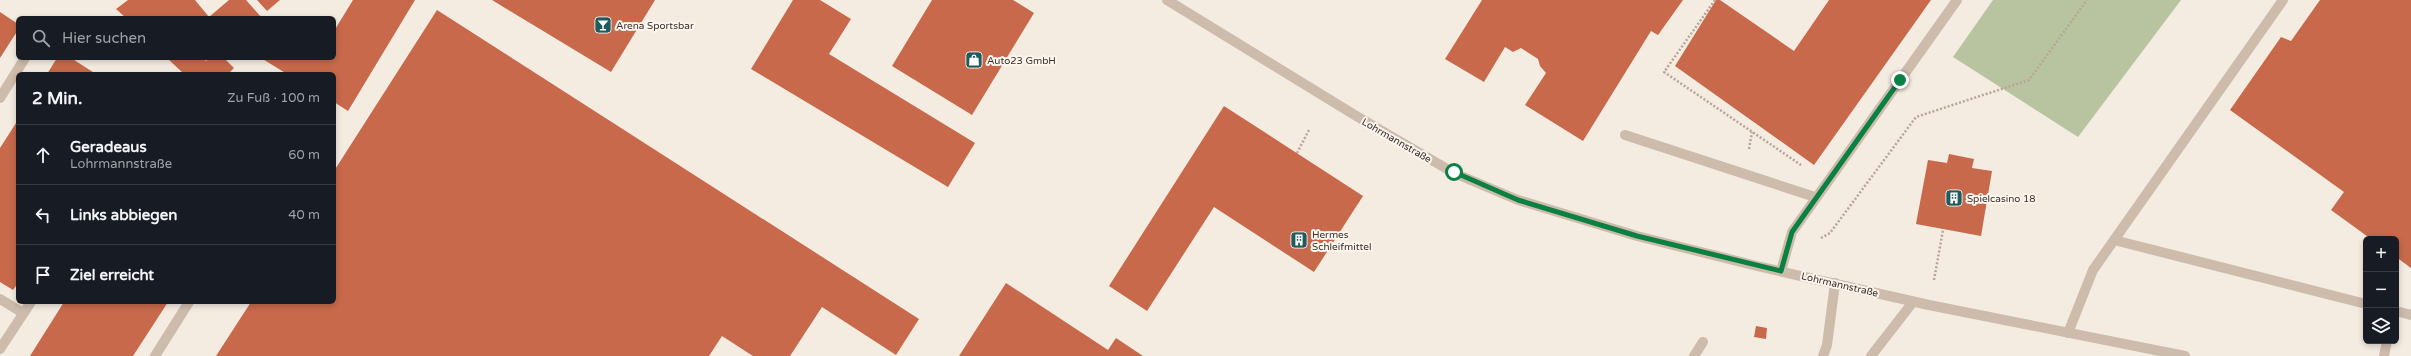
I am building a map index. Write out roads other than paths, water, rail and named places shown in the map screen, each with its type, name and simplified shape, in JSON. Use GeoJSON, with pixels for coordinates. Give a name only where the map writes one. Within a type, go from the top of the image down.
{"type":"FeatureCollection","features":[{"type":"Feature","properties":{"kind":"street","name":"Lohrmannstraße"},"geometry":{"type":"LineString","coordinates":[[1167,0],[1358,117],[1454,172],[1518,200],[1637,236],[1913,302],[2185,356]]}},
{"type":"Feature","properties":{"kind":"street"},"geometry":{"type":"LineString","coordinates":[[1781,271],[1792,232],[1826,182],[1957,0]]}},
{"type":"Feature","properties":{"kind":"street"},"geometry":{"type":"LineString","coordinates":[[2068,333],[2093,270],[2282,0]]}},
{"type":"Feature","properties":{"kind":"street"},"geometry":{"type":"LineString","coordinates":[[16,72],[24,60]]}},
{"type":"Feature","properties":{"kind":"street"},"geometry":{"type":"LineString","coordinates":[[0,98],[16,72]]}},
{"type":"Feature","properties":{"kind":"street"},"geometry":{"type":"LineString","coordinates":[[1625,135],[1816,197]]}},
{"type":"Feature","properties":{"kind":"street"},"geometry":{"type":"LineString","coordinates":[[2114,240],[2363,303]]}},
{"type":"Feature","properties":{"kind":"street"},"geometry":{"type":"LineString","coordinates":[[1823,356],[1827,346],[1835,283]]}},
{"type":"Feature","properties":{"kind":"street"},"geometry":{"type":"LineString","coordinates":[[0,299],[24,313]]}},
{"type":"Feature","properties":{"kind":"street"},"geometry":{"type":"LineString","coordinates":[[1871,356],[1913,302]]}},
{"type":"Feature","properties":{"kind":"street"},"geometry":{"type":"LineString","coordinates":[[0,349],[30,304]]}},
{"type":"Feature","properties":{"kind":"street"},"geometry":{"type":"LineString","coordinates":[[154,356],[188,304]]}},
{"type":"Feature","properties":{"kind":"street"},"geometry":{"type":"LineString","coordinates":[[2399,312],[2411,315]]}},
{"type":"Feature","properties":{"kind":"street"},"geometry":{"type":"LineString","coordinates":[[1694,356],[1703,342]]}},
{"type":"Feature","properties":{"kind":"street"},"geometry":{"type":"LineString","coordinates":[[2384,356],[2386,344]]}},
{"type":"Feature","properties":{"kind":"place","name":"Arena Sportsbar"},"geometry":{"type":"Point","coordinates":[603,25]}},
{"type":"Feature","properties":{"kind":"place","name":"Auto23 GmbH"},"geometry":{"type":"Point","coordinates":[974,60]}},
{"type":"Feature","properties":{"kind":"place","name":"Spielcasino 18"},"geometry":{"type":"Point","coordinates":[1954,198]}},
{"type":"Feature","properties":{"kind":"place","name":"Hermes Schleifmittel"},"geometry":{"type":"Point","coordinates":[1299,240]}}]}
